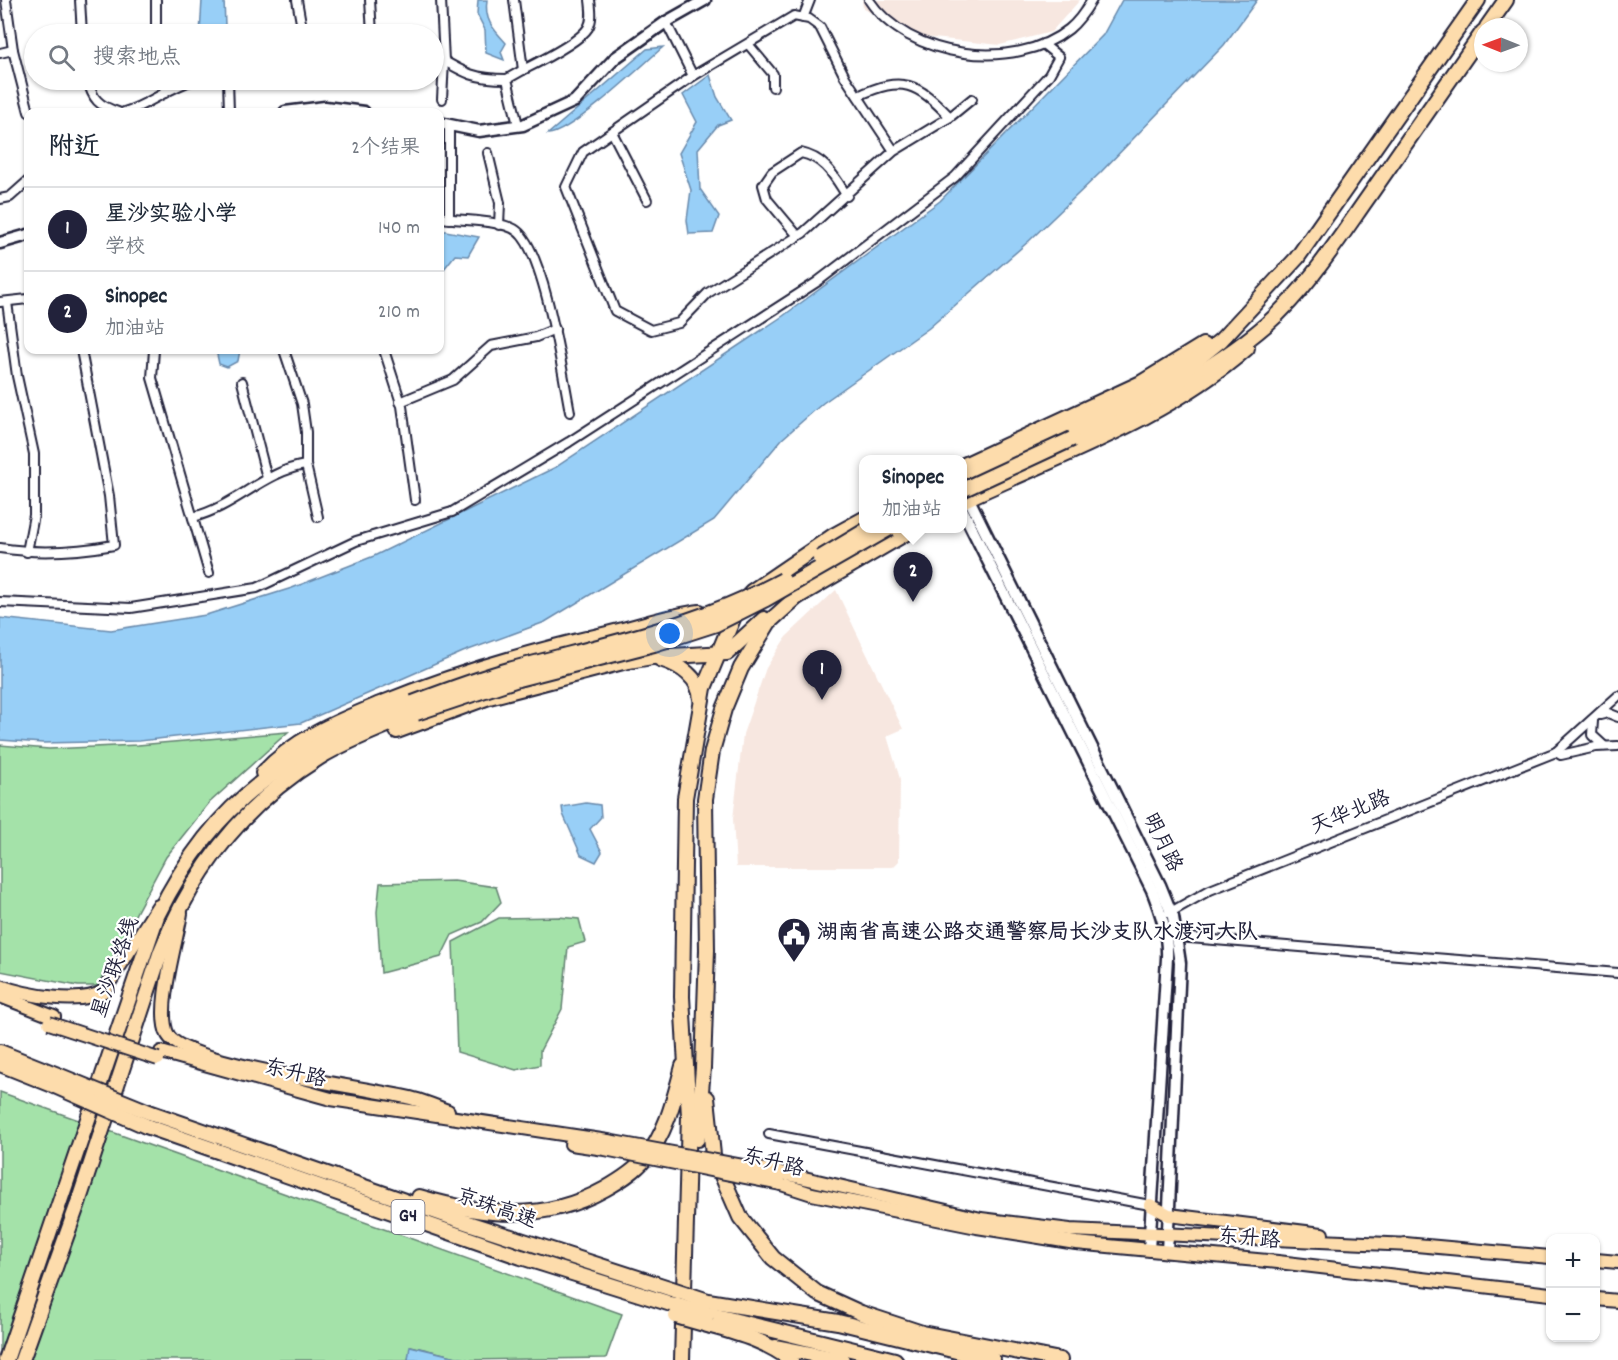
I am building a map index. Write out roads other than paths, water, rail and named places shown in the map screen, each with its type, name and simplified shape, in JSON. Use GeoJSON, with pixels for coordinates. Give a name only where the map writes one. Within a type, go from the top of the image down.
{"type":"FeatureCollection","features":[{"type":"Feature","properties":{"kind":"highway"},"geometry":{"type":"LineString","coordinates":[[967,495],[1186,368],[1238,323],[1297,258],[1335,207],[1478,0]]}},
{"type":"Feature","properties":{"kind":"highway"},"geometry":{"type":"LineString","coordinates":[[1493,18],[1506,0]]}},
{"type":"Feature","properties":{"kind":"highway"},"geometry":{"type":"LineString","coordinates":[[967,496],[1162,407],[1225,367],[1248,347],[1300,289],[1348,226],[1474,45]]}},
{"type":"Feature","properties":{"kind":"highway"},"geometry":{"type":"LineString","coordinates":[[967,464],[1141,383],[1238,323]]}},
{"type":"Feature","properties":{"kind":"highway"},"geometry":{"type":"LineString","coordinates":[[967,476],[1155,399],[1207,367],[1267,324]]}},
{"type":"Feature","properties":{"kind":"highway"},"geometry":{"type":"LineString","coordinates":[[682,1360],[689,1116],[682,949],[684,798],[701,700],[717,654],[738,608],[749,594],[776,574],[859,522]]}},
{"type":"Feature","properties":{"kind":"highway"},"geometry":{"type":"LineString","coordinates":[[22,1360],[77,1206],[161,951],[183,901],[219,845],[243,817],[267,795],[321,756],[415,708],[507,671],[685,624],[753,596],[861,533]]}},
{"type":"Feature","properties":{"kind":"highway"},"geometry":{"type":"LineString","coordinates":[[415,708],[654,644],[716,624],[766,599],[881,533]]}},
{"type":"Feature","properties":{"kind":"highway"},"geometry":{"type":"LineString","coordinates":[[243,817],[315,769],[393,732],[489,697],[652,657],[727,653],[774,610],[906,533]]}},
{"type":"Feature","properties":{"kind":"highway"},"geometry":{"type":"LineString","coordinates":[[690,1360],[698,1125],[704,1068],[707,950],[705,799],[712,751],[724,709],[741,668],[769,622],[798,596]]}},
{"type":"Feature","properties":{"kind":"highway"},"geometry":{"type":"LineString","coordinates":[[242,796],[276,759],[312,735],[432,683],[554,646],[688,614],[738,608]]}},
{"type":"Feature","properties":{"kind":"highway"},"geometry":{"type":"LineString","coordinates":[[652,657],[668,661],[690,674],[700,691],[701,700]]}},
{"type":"Feature","properties":{"kind":"highway","name":"星沙联络线"},"geometry":{"type":"LineString","coordinates":[[6,1360],[157,916],[171,888],[199,844],[242,796],[266,777],[316,747],[415,708]]}},
{"type":"Feature","properties":{"kind":"highway","name":"京珠高速"},"geometry":{"type":"LineString","coordinates":[[0,1052],[56,1080],[148,1119],[521,1257],[673,1310],[838,1322],[993,1360]]}},
{"type":"Feature","properties":{"kind":"highway"},"geometry":{"type":"LineString","coordinates":[[270,1152],[432,1200],[483,1210],[531,1214],[580,1203],[623,1179],[644,1160],[659,1138],[672,1107],[686,1053]]}},
{"type":"Feature","properties":{"kind":"highway","name":"京珠高速"},"geometry":{"type":"LineString","coordinates":[[0,1064],[56,1080]]}},
{"type":"Feature","properties":{"kind":"highway"},"geometry":{"type":"LineString","coordinates":[[704,1068],[713,1155],[740,1217],[773,1258],[817,1293],[861,1313],[922,1334],[1060,1360]]}},
{"type":"Feature","properties":{"kind":"highway","name":"京珠高速"},"geometry":{"type":"LineString","coordinates":[[148,1119],[270,1152],[468,1223],[672,1289],[709,1314],[895,1360]]}},
{"type":"Feature","properties":{"kind":"highway"},"geometry":{"type":"LineString","coordinates":[[709,1314],[748,1336],[774,1347],[842,1360]]}},
{"type":"Feature","properties":{"kind":"highway"},"geometry":{"type":"LineString","coordinates":[[774,1347],[791,1360]]}},
{"type":"Feature","properties":{"kind":"highway"},"geometry":{"type":"LineString","coordinates":[[966,1354],[995,1354],[1028,1360]]}},
{"type":"Feature","properties":{"kind":"main road"},"geometry":{"type":"LineString","coordinates":[[0,986],[70,999],[94,998],[104,991],[136,938],[171,888]]}},
{"type":"Feature","properties":{"kind":"main road"},"geometry":{"type":"LineString","coordinates":[[183,901],[165,997],[164,1024],[168,1036],[175,1043],[199,1054],[241,1064],[414,1099],[469,1119]]}},
{"type":"Feature","properties":{"kind":"main road","name":"东升路"},"geometry":{"type":"LineString","coordinates":[[0,996],[52,1020]]}},
{"type":"Feature","properties":{"kind":"main road","name":"东升路"},"geometry":{"type":"LineString","coordinates":[[0,1003],[238,1082],[331,1104],[606,1145]]}},
{"type":"Feature","properties":{"kind":"main road","name":"东升路"},"geometry":{"type":"LineString","coordinates":[[159,1056],[331,1099],[469,1119],[981,1219],[1070,1230],[1411,1245]]}},
{"type":"Feature","properties":{"kind":"main road","name":"东升路"},"geometry":{"type":"LineString","coordinates":[[784,1179],[812,1194],[977,1227],[1076,1243],[1278,1262],[1546,1293]]}},
{"type":"Feature","properties":{"kind":"main road","name":"东升路"},"geometry":{"type":"LineString","coordinates":[[1150,1205],[1169,1215],[1411,1245],[1546,1257]]}},
{"type":"Feature","properties":{"kind":"main road"},"geometry":{"type":"LineString","coordinates":[[1600,1260],[1618,1262]]}},
{"type":"Feature","properties":{"kind":"main road"},"geometry":{"type":"LineString","coordinates":[[1600,1299],[1618,1301]]}},
{"type":"Feature","properties":{"kind":"street"},"geometry":{"type":"LineString","coordinates":[[6,0],[13,50],[28,108]]}},
{"type":"Feature","properties":{"kind":"street"},"geometry":{"type":"LineString","coordinates":[[80,0],[81,24]]}},
{"type":"Feature","properties":{"kind":"street"},"geometry":{"type":"LineString","coordinates":[[156,0],[156,24]]}},
{"type":"Feature","properties":{"kind":"street"},"geometry":{"type":"LineString","coordinates":[[297,0],[301,24]]}},
{"type":"Feature","properties":{"kind":"street"},"geometry":{"type":"LineString","coordinates":[[370,0],[371,24]]}},
{"type":"Feature","properties":{"kind":"street"},"geometry":{"type":"LineString","coordinates":[[441,0],[442,24]]}},
{"type":"Feature","properties":{"kind":"street"},"geometry":{"type":"LineString","coordinates":[[514,0],[523,70]]}},
{"type":"Feature","properties":{"kind":"street"},"geometry":{"type":"LineString","coordinates":[[444,61],[456,71],[485,79],[507,79],[555,53],[588,29],[592,13],[590,0]]}},
{"type":"Feature","properties":{"kind":"street"},"geometry":{"type":"LineString","coordinates":[[448,219],[444,124],[479,131],[518,125],[575,101],[615,58],[666,22],[705,0]]}},
{"type":"Feature","properties":{"kind":"street"},"geometry":{"type":"LineString","coordinates":[[803,18],[810,0]]}},
{"type":"Feature","properties":{"kind":"street"},"geometry":{"type":"LineString","coordinates":[[869,0],[885,21],[900,32],[946,50],[980,55],[1002,54],[1043,44],[1070,29],[1092,0]]}},
{"type":"Feature","properties":{"kind":"street"},"geometry":{"type":"LineString","coordinates":[[894,151],[858,96],[820,27],[794,16],[693,76],[583,152],[566,186],[615,310],[651,330],[679,323],[708,293],[798,236],[847,196],[894,151],[950,117],[972,99]]}},
{"type":"Feature","properties":{"kind":"street"},"geometry":{"type":"LineString","coordinates":[[666,22],[693,76]]}},
{"type":"Feature","properties":{"kind":"street"},"geometry":{"type":"LineString","coordinates":[[748,44],[773,74],[773,87]]}},
{"type":"Feature","properties":{"kind":"street"},"geometry":{"type":"LineString","coordinates":[[0,602],[131,608],[257,588],[356,541],[452,512],[578,436],[817,282],[955,177],[1049,75],[1059,57],[1043,44]]}},
{"type":"Feature","properties":{"kind":"street"},"geometry":{"type":"LineString","coordinates":[[0,53],[13,50]]}},
{"type":"Feature","properties":{"kind":"street"},"geometry":{"type":"LineString","coordinates":[[507,79],[518,125]]}},
{"type":"Feature","properties":{"kind":"street"},"geometry":{"type":"LineString","coordinates":[[858,96],[883,85],[900,85],[926,92],[950,117]]}},
{"type":"Feature","properties":{"kind":"street"},"geometry":{"type":"LineString","coordinates":[[90,90],[91,94],[105,108]]}},
{"type":"Feature","properties":{"kind":"street"},"geometry":{"type":"LineString","coordinates":[[138,108],[172,90]]}},
{"type":"Feature","properties":{"kind":"street"},"geometry":{"type":"LineString","coordinates":[[228,90],[229,108]]}},
{"type":"Feature","properties":{"kind":"street"},"geometry":{"type":"LineString","coordinates":[[442,90],[442,99]]}},
{"type":"Feature","properties":{"kind":"street"},"geometry":{"type":"LineString","coordinates":[[317,108],[333,108]]}},
{"type":"Feature","properties":{"kind":"street"},"geometry":{"type":"LineString","coordinates":[[612,132],[647,200]]}},
{"type":"Feature","properties":{"kind":"street"},"geometry":{"type":"LineString","coordinates":[[488,153],[500,203],[499,225]]}},
{"type":"Feature","properties":{"kind":"street"},"geometry":{"type":"LineString","coordinates":[[798,236],[767,199],[763,185],[772,172],[801,153],[812,155],[826,164],[847,196]]}},
{"type":"Feature","properties":{"kind":"street"},"geometry":{"type":"LineString","coordinates":[[0,199],[10,197],[24,185]]}},
{"type":"Feature","properties":{"kind":"street"},"geometry":{"type":"LineString","coordinates":[[444,218],[499,225],[517,231],[535,258],[555,329],[570,412]]}},
{"type":"Feature","properties":{"kind":"street"},"geometry":{"type":"LineString","coordinates":[[0,243],[24,236]]}},
{"type":"Feature","properties":{"kind":"street"},"geometry":{"type":"LineString","coordinates":[[24,300],[3,302],[34,454],[34,515],[27,552]]}},
{"type":"Feature","properties":{"kind":"street"},"geometry":{"type":"LineString","coordinates":[[400,402],[453,380],[491,346],[536,337],[555,329]]}},
{"type":"Feature","properties":{"kind":"street"},"geometry":{"type":"LineString","coordinates":[[0,548],[27,552],[76,552],[114,545],[109,496],[82,354]]}},
{"type":"Feature","properties":{"kind":"street"},"geometry":{"type":"LineString","coordinates":[[154,354],[152,378],[208,573]]}},
{"type":"Feature","properties":{"kind":"street"},"geometry":{"type":"LineString","coordinates":[[285,354],[302,404],[306,432],[306,465],[318,516]]}},
{"type":"Feature","properties":{"kind":"street"},"geometry":{"type":"LineString","coordinates":[[385,354],[400,402],[415,501]]}},
{"type":"Feature","properties":{"kind":"street"},"geometry":{"type":"LineString","coordinates":[[242,382],[267,478]]}},
{"type":"Feature","properties":{"kind":"street"},"geometry":{"type":"LineString","coordinates":[[193,517],[208,514],[288,467],[306,465]]}},
{"type":"Feature","properties":{"kind":"street","name":"明月路"},"geometry":{"type":"LineString","coordinates":[[967,503],[1177,937],[1180,963],[1167,1252]]}},
{"type":"Feature","properties":{"kind":"street"},"geometry":{"type":"LineString","coordinates":[[1613,746],[1561,755],[1556,752],[1562,744],[1576,737],[1618,696]]}},
{"type":"Feature","properties":{"kind":"street"},"geometry":{"type":"LineString","coordinates":[[1596,718],[1608,713],[1618,717]]}},
{"type":"Feature","properties":{"kind":"street"},"geometry":{"type":"LineString","coordinates":[[1596,718],[1593,735],[1613,746]]}},
{"type":"Feature","properties":{"kind":"street","name":"天华北路"},"geometry":{"type":"LineString","coordinates":[[1167,914],[1210,890],[1556,752]]}},
{"type":"Feature","properties":{"kind":"street","name":"明月路"},"geometry":{"type":"LineString","coordinates":[[1149,1250],[1150,1205],[1160,1094],[1167,914]]}},
{"type":"Feature","properties":{"kind":"street"},"geometry":{"type":"LineString","coordinates":[[1165,930],[1177,937],[1618,973]]}},
{"type":"Feature","properties":{"kind":"street"},"geometry":{"type":"LineString","coordinates":[[769,1134],[1150,1205]]}},
{"type":"Feature","properties":{"kind":"water"},"geometry":{"type":"Polygon","coordinates":[[[202,0],[224,0],[225,24],[201,24],[202,0]]]}},
{"type":"Feature","properties":{"kind":"water"},"geometry":{"type":"Polygon","coordinates":[[[478,0],[487,0],[488,19],[493,29],[506,43],[501,52],[504,60],[486,53],[485,30],[477,14],[478,0]]]}},
{"type":"Feature","properties":{"kind":"water"},"geometry":{"type":"Polygon","coordinates":[[[1122,0],[1257,0],[1224,45],[1100,173],[1029,241],[929,328],[823,403],[782,439],[714,520],[545,622],[463,652],[301,723],[139,741],[43,743],[0,740],[0,618],[111,630],[206,615],[292,588],[374,556],[556,467],[783,316],[940,201],[1103,35],[1122,0]]]}},
{"type":"Feature","properties":{"kind":"water"},"geometry":{"type":"Polygon","coordinates":[[[663,47],[589,111],[573,123],[548,134],[647,49],[663,47]]]}},
{"type":"Feature","properties":{"kind":"water"},"geometry":{"type":"Polygon","coordinates":[[[710,75],[717,97],[731,120],[718,125],[698,149],[700,189],[719,216],[713,233],[689,234],[687,220],[691,190],[679,153],[697,122],[683,95],[710,75]]]}},
{"type":"Feature","properties":{"kind":"water"},"geometry":{"type":"Polygon","coordinates":[[[444,231],[479,237],[468,256],[455,255],[444,269],[444,231]]]}},
{"type":"Feature","properties":{"kind":"water"},"geometry":{"type":"Polygon","coordinates":[[[217,354],[239,354],[238,361],[227,367],[219,364],[217,354]]]}},
{"type":"Feature","properties":{"kind":"water"},"geometry":{"type":"Polygon","coordinates":[[[586,803],[600,805],[601,817],[590,829],[602,852],[596,862],[581,855],[563,814],[562,807],[586,803]]]}},
{"type":"Feature","properties":{"kind":"water"},"geometry":{"type":"Polygon","coordinates":[[[410,1346],[469,1360],[408,1360],[410,1346]]]}},
{"type":"Feature","properties":{"kind":"place","name":"Sinopec"},"geometry":{"type":"Point","coordinates":[913,602]}},
{"type":"Feature","properties":{"kind":"place","name":"星沙实验小学"},"geometry":{"type":"Point","coordinates":[822,700]}},
{"type":"Feature","properties":{"kind":"place","name":"湖南省高速公路交通警察局长沙支队水渡河大队"},"geometry":{"type":"Point","coordinates":[794,963]}}]}
